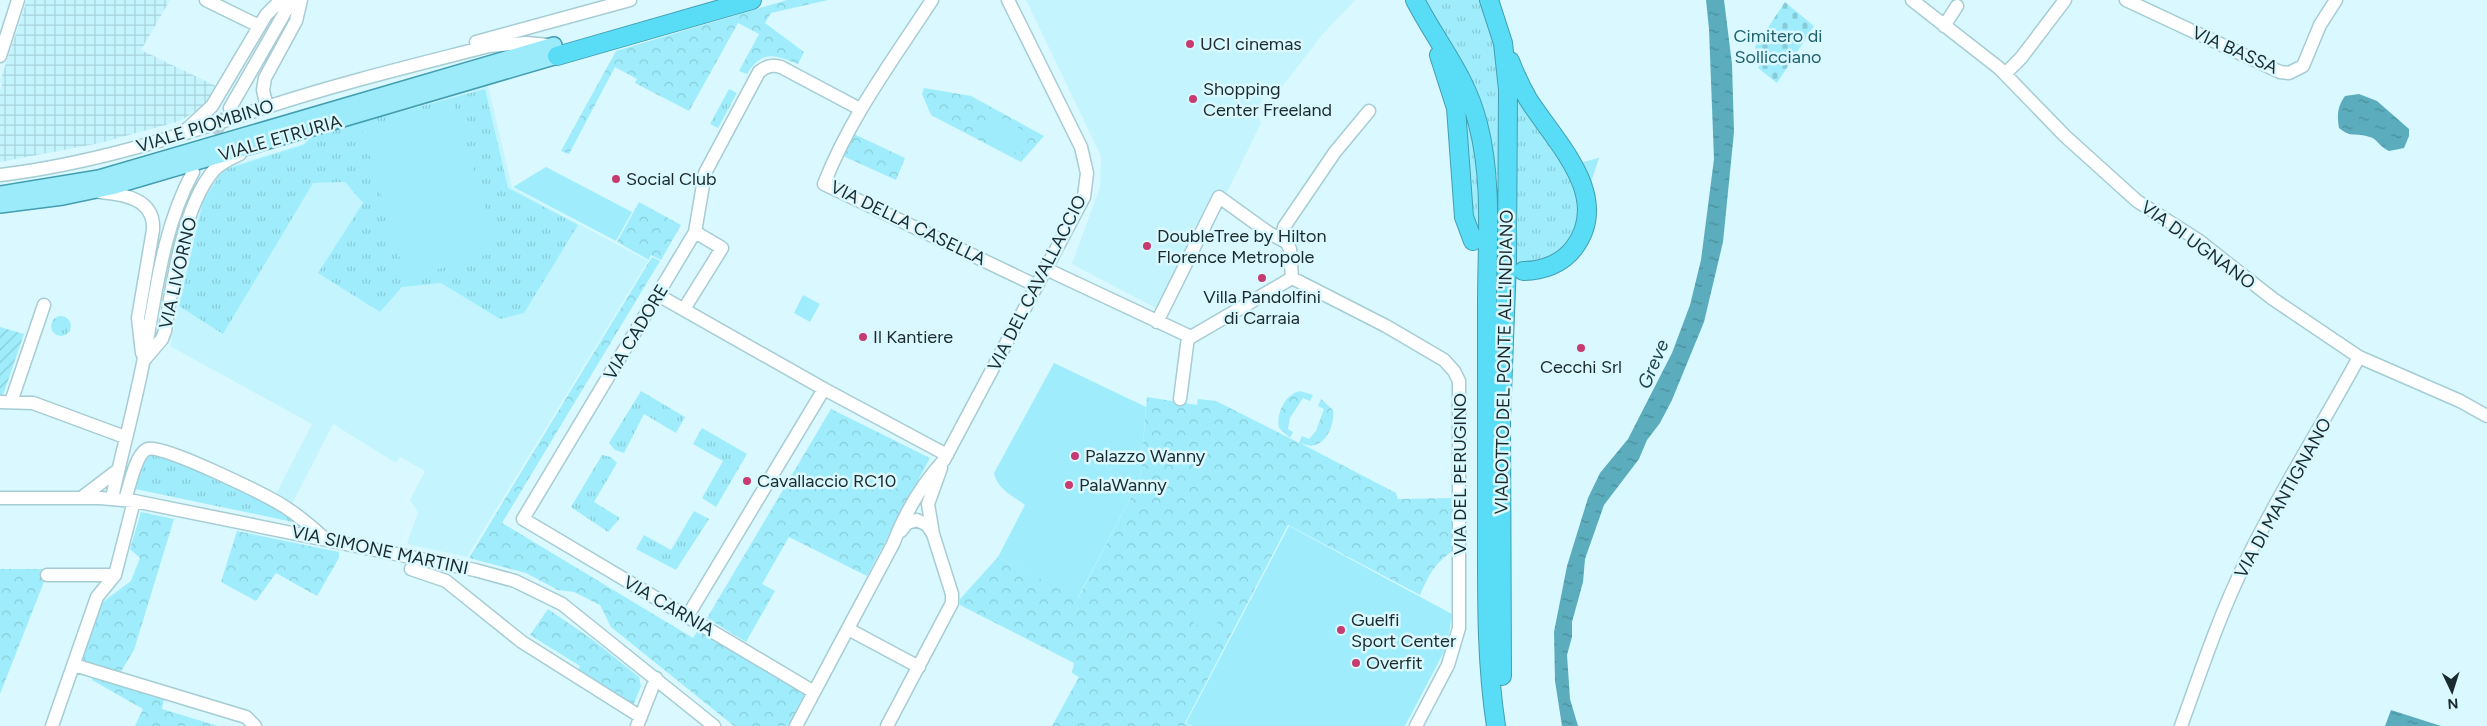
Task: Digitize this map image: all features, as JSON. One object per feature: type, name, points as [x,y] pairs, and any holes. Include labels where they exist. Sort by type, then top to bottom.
[{"type":"highway","points":[[555,51],[710,0]]},
{"type":"highway","points":[[555,51],[752,0]]},
{"type":"highway","name":"VIADOTTO DEL PONTE ALL'INDIANO","points":[[1490,0],[1503,43],[1508,90],[1507,262],[1500,419],[1500,592],[1503,701],[1508,726]]},
{"type":"highway","points":[[1419,1],[1452,91],[1457,121],[1464,217],[1472,241]]},
{"type":"highway","name":"VIADOTTO DEL PONTE ALL'INDIANO","points":[[1419,1],[1454,62],[1469,94],[1479,126],[1486,201],[1487,590],[1492,698],[1496,726]]},
{"type":"highway","points":[[1503,43],[1528,98],[1580,177],[1588,207],[1582,234],[1564,258],[1541,269],[1523,271]]},
{"type":"main road","name":"VIALE ETRURIA","points":[[0,206],[90,192],[282,137],[555,51]]},
{"type":"main road","name":"VIALE ETRURIA","points":[[0,194],[99,178],[555,51]]},
{"type":"street","points":[[0,56],[18,0]]},
{"type":"street","points":[[206,0],[259,26]]},
{"type":"street","points":[[181,135],[217,99],[266,15],[281,0]]},
{"type":"street","points":[[230,108],[292,0]]},
{"type":"street","points":[[267,107],[264,90],[265,78],[296,21],[301,0]]},
{"type":"street","name":"VIALE PIOMBINO","points":[[408,67],[492,36],[554,22],[630,0]]},
{"type":"street","name":"VIA DELLA CASELLA","points":[[932,0],[860,110],[835,155],[824,184],[1037,286]]},
{"type":"street","name":"VIA DEL CAVALLACCIO","points":[[796,726],[918,492],[946,457],[1084,197],[1087,180],[1086,164],[1071,125],[1008,0]]},
{"type":"street","name":"VIA DI UGNANO","points":[[1912,0],[2005,74],[2065,136],[2137,201],[2193,237],[2306,324],[2359,357],[2449,396],[2487,416]]},
{"type":"street","points":[[2005,74],[2021,58],[2064,0]]},
{"type":"street","name":"VIA BASSA","points":[[2126,0],[2280,72],[2289,73],[2303,66],[2320,25],[2336,0]]},
{"type":"street","points":[[1944,26],[1957,6]]},
{"type":"street","name":"VIALE PIOMBINO","points":[[0,175],[75,163],[181,135],[267,107],[408,67],[500,44],[526,43],[555,51]]},
{"type":"street","points":[[695,232],[706,173],[759,72],[764,68],[771,65],[781,66],[860,110]]},
{"type":"street","points":[[1046,269],[1188,337],[1197,336],[1292,278],[1290,249],[1284,236],[1284,227],[1335,152],[1369,111]]},
{"type":"street","name":"VIA LIVORNO","points":[[143,361],[162,339],[165,331],[182,241],[191,213],[210,176],[219,166],[233,157],[282,137]]},
{"type":"street","name":"VIA LIVORNO","points":[[112,498],[143,361],[170,225],[179,200],[193,172]]},
{"type":"street","name":"VIA LIVORNO","points":[[90,192],[133,198],[143,205],[153,221],[137,329],[143,361]]},
{"type":"street","points":[[1157,322],[1219,197],[1286,242]]},
{"type":"street","name":"VIA CADORE","points":[[523,519],[695,232],[722,248],[684,309]]},
{"type":"street","name":"VIA DEL PERUGINO","points":[[1292,278],[1386,326],[1444,360],[1454,371],[1459,381],[1459,628],[1448,665],[1416,726]]},
{"type":"street","points":[[658,295],[946,457],[928,504],[933,534],[952,600],[887,726]]},
{"type":"street","points":[[44,305],[5,402],[33,404],[125,436]]},
{"type":"street","points":[[1180,399],[1188,337]]},
{"type":"street","name":"VIA DI MANTIGNANO","points":[[2181,726],[2213,635],[2244,564],[2262,528],[2330,413],[2359,357]]},
{"type":"street","points":[[687,617],[824,389]]},
{"type":"street","points":[[52,726],[97,597],[115,575],[139,456],[145,450],[153,448],[193,461],[283,506],[302,519],[325,539]]},
{"type":"street","points":[[81,498],[118,470]]},
{"type":"street","name":"VIA SIMONE MARTINI","points":[[0,498],[112,498],[130,500],[475,570],[527,586],[562,604],[714,726]]},
{"type":"street","name":"VIA CARNIA","points":[[523,519],[814,692]]},
{"type":"street","points":[[892,544],[905,525],[912,521],[923,522],[933,534]]},
{"type":"street","points":[[411,569],[446,581],[522,642],[639,721],[656,678]]},
{"type":"street","points":[[47,575],[115,575]]},
{"type":"street","points":[[848,629],[918,667]]},
{"type":"street","points":[[74,665],[246,717],[255,726]]},
{"type":"shaded area","points":[[27,0],[170,0],[141,50],[218,87],[202,107],[180,121],[100,143],[0,162],[0,91],[2,85],[0,81]]},
{"type":"shaded area","name":"Shopping Center Freeland","points":[[1026,0],[1355,0],[1322,35],[1275,96],[1266,92],[1257,111],[1261,123],[1167,314],[1072,264],[1100,187],[1101,156]]},
{"type":"shaded area","points":[[488,85],[512,188],[648,261],[467,557],[407,544],[418,512],[410,500],[425,471],[400,457],[396,463],[333,424],[292,504],[276,494],[312,424],[170,346],[194,218],[207,191],[218,174],[225,168],[303,144],[312,135]]},
{"type":"green space","points":[[787,0],[828,0],[771,13],[765,23],[804,52],[798,64],[775,56],[769,56],[758,61],[747,74],[739,71],[759,34],[738,23],[689,111],[635,83],[637,79],[615,67],[569,154],[561,151],[616,51]]},
{"type":"green space","points":[[1425,0],[1481,0],[1497,47],[1503,172],[1491,178],[1444,42]]},
{"type":"green space","name":"Cimitero di Sollicciano","points":[[1785,2],[1814,26],[1777,83],[1758,68],[1760,65],[1755,47]]},
{"type":"green space","points":[[1512,80],[1578,191],[1580,215],[1573,238],[1556,256],[1529,265],[1515,263],[1518,226]]},
{"type":"green space","points":[[924,88],[971,96],[1044,136],[1021,162],[931,115],[922,94]]},
{"type":"green space","points":[[485,89],[508,188],[578,225],[524,313],[500,319],[441,283],[402,287],[380,312],[318,273],[363,203],[345,182],[313,183],[223,334],[179,306],[203,201],[223,170],[303,145],[314,135]]},
{"type":"green space","points":[[729,89],[737,93],[718,128],[710,124]]},
{"type":"green space","points":[[1459,91],[1474,139],[1481,240],[1471,222]]},
{"type":"green space","points":[[454,103],[498,251],[406,279],[362,130]]},
{"type":"green space","points":[[997,115],[1031,135],[1020,155],[985,135]]},
{"type":"green space","points":[[854,134],[905,158],[896,180],[843,156]]},
{"type":"green space","points":[[1599,158],[1590,185],[1574,160],[1583,162]]},
{"type":"green space","points":[[546,167],[632,212],[616,241],[513,187]]},
{"type":"green space","points":[[639,202],[681,225],[661,260],[651,255],[649,260],[617,242]]},
{"type":"green space","points":[[652,257],[660,261],[502,523],[693,638],[698,630],[805,694],[788,726],[734,726],[611,627],[600,605],[574,592],[558,590],[526,573],[469,558]]},
{"type":"green space","points":[[803,295],[820,304],[810,322],[794,313]]},
{"type":"green space","points":[[57,316],[65,316],[71,322],[71,330],[65,336],[57,336],[51,330],[51,322]]},
{"type":"green space","points":[[0,327],[24,334],[3,395],[0,395]]},
{"type":"green space","name":"PalaWanny","points":[[1054,363],[1146,407],[1140,480],[1077,599],[998,557],[1025,505],[1002,488],[994,473]]},
{"type":"green space","points":[[641,391],[685,417],[676,433],[644,414],[624,453],[615,450],[609,443]]},
{"type":"green space","points":[[1300,391],[1313,395],[1310,401],[1303,398],[1290,418],[1288,429],[1293,432],[1290,438],[1279,428],[1280,411],[1290,396]]},
{"type":"green space","points":[[1147,397],[1197,405],[1198,399],[1216,401],[1299,443],[1302,436],[1309,439],[1316,431],[1324,409],[1318,406],[1321,399],[1333,410],[1330,431],[1324,440],[1315,445],[1311,446],[1300,443],[1396,493],[1398,499],[1453,498],[1455,549],[1433,569],[1420,595],[1288,525],[1185,723],[1190,726],[1052,726],[1079,677],[1072,673],[1074,663],[960,605],[960,599],[998,557],[1078,598],[1140,480]]},
{"type":"green space","points":[[831,409],[930,458],[867,576],[789,537],[762,584],[775,591],[746,642],[707,618]]},
{"type":"green space","points":[[702,428],[747,454],[716,507],[702,498],[723,461],[693,444]]},
{"type":"green space","points":[[148,452],[193,464],[291,516],[298,523],[135,489],[144,456]]},
{"type":"green space","points":[[602,455],[611,457],[617,463],[594,502],[620,518],[608,532],[571,507]]},
{"type":"green space","points":[[694,511],[709,519],[676,570],[636,549],[644,535],[671,550]]},
{"type":"green space","points":[[141,512],[174,519],[134,650],[120,673],[82,660],[100,604],[131,581],[140,558],[130,549]]},
{"type":"green space","name":"Guelfi Sport Center","points":[[1289,526],[1452,614],[1447,646],[1405,726],[1192,726],[1186,723]]},
{"type":"green space","points":[[237,531],[339,552],[339,558],[317,596],[276,573],[256,601],[221,582]]},
{"type":"green space","points":[[0,569],[49,569],[0,694]]},
{"type":"green space","points":[[1203,604],[1222,614],[1212,633],[1193,623]]},
{"type":"green space","points":[[548,609],[593,640],[639,677],[641,686],[633,706],[578,670],[580,666],[530,635]]},
{"type":"green space","points":[[92,678],[164,699],[162,709],[218,726],[135,726],[143,709],[92,680]]},
{"type":"water","points":[[1706,0],[1724,0],[1732,64],[1734,132],[1723,242],[1704,322],[1672,400],[1660,423],[1647,440],[1639,459],[1604,505],[1585,559],[1583,582],[1572,622],[1572,637],[1567,655],[1570,699],[1578,726],[1562,726],[1555,681],[1554,632],[1567,566],[1588,498],[1600,473],[1628,439],[1672,353],[1690,305],[1701,260],[1714,159],[1709,29]]},
{"type":"water","points":[[2359,94],[2377,101],[2409,129],[2409,136],[2404,148],[2389,151],[2372,138],[2347,133],[2339,128],[2338,112],[2342,100],[2345,96]]},
{"type":"water","points":[[2391,710],[2441,726],[2385,726]]},
{"type":"tunnel","points":[[206,150],[226,115]]},
{"type":"place","name":"UCI cinemas","points":[[1190,44]]},
{"type":"place","name":"Shopping Center Freeland","points":[[1193,99]]},
{"type":"place","name":"Social Club","points":[[616,179]]},
{"type":"place","name":"DoubleTree by Hilton Florence Metropole","points":[[1147,246]]},
{"type":"place","name":"Villa Pandolfini di Carraia","points":[[1262,278]]},
{"type":"place","name":"Il Kantiere","points":[[863,337]]},
{"type":"place","name":"Cecchi Srl","points":[[1581,348]]},
{"type":"place","name":"Palazzo Wanny","points":[[1075,456]]},
{"type":"place","name":"Cavallaccio RC10","points":[[747,481]]},
{"type":"place","name":"PalaWanny","points":[[1069,485]]},
{"type":"place","name":"Guelfi Sport Center","points":[[1341,630]]},
{"type":"place","name":"Overfit","points":[[1356,663]]},
{"type":"water label","name":"Greve","points":[[1653,364]]}]
